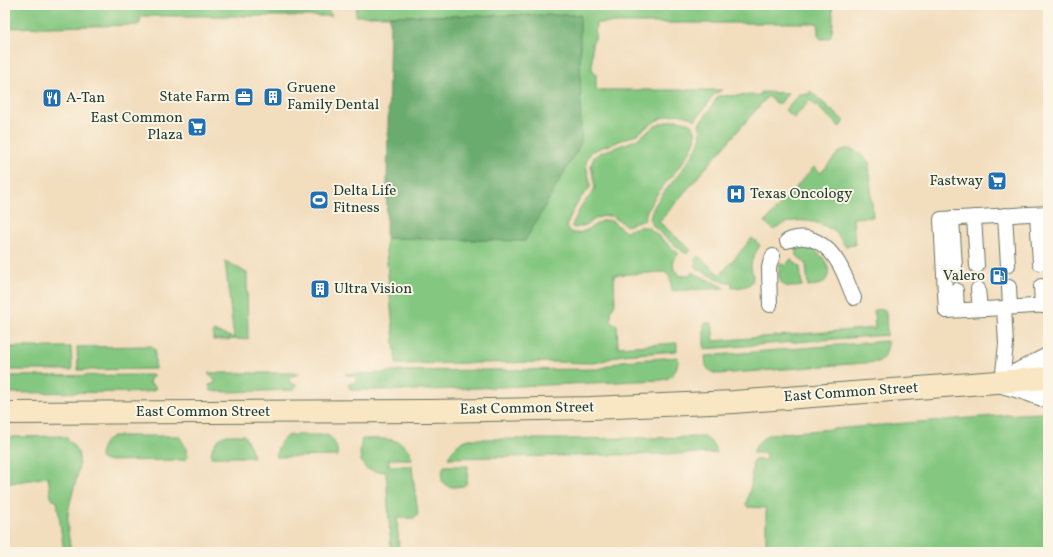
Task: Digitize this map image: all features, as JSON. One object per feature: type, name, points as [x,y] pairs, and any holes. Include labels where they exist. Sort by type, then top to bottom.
[{"type":"main road","name":"East Common Street","points":[[5,413],[430,411],[591,408],[710,403],[1048,378]]},
{"type":"street","points":[[1002,382],[1048,359]]},
{"type":"street","points":[[1002,382],[1048,397]]},
{"type":"lane","points":[[1040,263],[1043,213],[941,219],[946,310],[1045,306],[1041,286]]},
{"type":"lane","points":[[1005,215],[1008,265]]},
{"type":"lane","points":[[974,217],[977,266]]},
{"type":"lane","points":[[952,218],[955,267]]},
{"type":"lane","points":[[787,241],[793,238],[811,238],[824,246],[832,253],[839,264],[854,298]]},
{"type":"lane","points":[[770,305],[769,268],[773,256]]},
{"type":"lane","points":[[1002,382],[1009,287]]},
{"type":"lane","points":[[978,289],[980,309]]},
{"type":"lane","points":[[956,290],[957,310]]},
{"type":"green space","points":[[5,5],[324,5],[332,16],[141,16],[140,23],[138,25],[5,28]]},
{"type":"green space","points":[[359,5],[832,5],[833,21],[830,37],[827,39],[821,39],[818,36],[818,23],[596,23],[595,39],[592,43],[592,70],[596,74],[596,90],[722,90],[714,94],[695,120],[687,116],[675,114],[666,116],[635,135],[592,152],[587,158],[586,163],[590,187],[576,205],[567,227],[571,232],[580,233],[602,221],[609,220],[625,231],[640,227],[649,228],[679,254],[673,260],[674,270],[681,276],[690,275],[692,272],[725,288],[671,291],[670,278],[664,272],[614,275],[615,304],[611,310],[611,321],[617,325],[618,347],[677,343],[677,351],[622,355],[592,363],[396,364],[386,238],[525,241],[580,15],[356,16],[356,9]]},
{"type":"green space","points":[[580,15],[581,143],[525,241],[386,238],[390,16]]},
{"type":"green space","points":[[810,91],[844,121],[840,127],[810,100],[794,118],[785,110],[799,94],[810,94]]},
{"type":"green space","points":[[761,92],[788,93],[779,105],[768,96],[659,222],[691,250],[688,253],[685,253],[661,234],[653,225],[651,222],[651,213],[666,189],[688,162],[696,149],[701,136],[699,124],[718,96],[760,95]]},
{"type":"green space","points":[[673,120],[684,121],[690,124],[695,130],[693,146],[681,165],[663,186],[652,202],[644,221],[638,221],[627,226],[612,216],[604,216],[597,218],[586,225],[575,228],[572,227],[583,203],[592,194],[595,187],[591,165],[594,157],[600,153],[636,140],[655,126]]},
{"type":"green space","points":[[845,149],[855,151],[869,162],[873,217],[853,218],[855,245],[845,246],[838,235],[831,228],[830,229],[814,222],[791,221],[774,230],[765,222],[814,167],[821,173],[838,153]]},
{"type":"green space","points":[[752,238],[760,245],[752,260],[751,266],[753,275],[749,285],[732,288],[732,282],[724,282],[696,268],[695,259],[698,256],[720,275]]},
{"type":"green space","points":[[795,247],[806,248],[818,253],[821,256],[827,264],[828,269],[827,278],[823,283],[808,286],[806,264],[795,254],[798,251]]},
{"type":"green space","points":[[791,259],[800,267],[802,286],[786,286],[779,277],[780,263],[785,266]]},
{"type":"green space","points":[[225,261],[247,273],[248,339],[213,340],[213,331],[234,338]]},
{"type":"green space","points":[[883,309],[886,312],[887,335],[704,349],[705,323],[712,323],[714,341],[875,328],[874,310]]},
{"type":"green space","points":[[887,341],[886,353],[878,362],[719,374],[709,370],[706,366],[705,360],[705,356]]},
{"type":"green space","points":[[151,346],[155,349],[155,369],[78,370],[77,347]]},
{"type":"green space","points":[[5,347],[71,347],[72,370],[5,370]]},
{"type":"green space","points":[[678,357],[676,369],[672,375],[662,380],[430,390],[351,390],[348,384],[356,382],[356,377],[345,374],[383,373],[396,371],[597,369],[622,361]]},
{"type":"green space","points":[[209,373],[300,373],[289,378],[290,383],[297,385],[294,390],[228,392],[211,391],[209,385],[215,383],[215,379],[209,375]]},
{"type":"green space","points":[[155,375],[150,379],[149,383],[156,387],[154,390],[146,392],[5,393],[5,376]]},
{"type":"green space","points":[[1042,413],[1048,414],[1048,552],[766,552],[766,508],[748,507],[746,504],[751,485],[753,460],[766,460],[766,453],[753,453],[764,437],[770,434]]},
{"type":"green space","points":[[244,435],[251,448],[253,457],[211,457],[215,443],[223,436]]},
{"type":"green space","points":[[291,435],[329,436],[332,438],[338,456],[276,457],[277,450],[282,440]]},
{"type":"green space","points":[[61,436],[71,442],[78,453],[79,459],[79,467],[68,515],[71,552],[64,552],[57,501],[53,500],[51,497],[48,477],[5,484],[5,439],[13,437]]},
{"type":"green space","points":[[113,436],[179,436],[187,449],[188,457],[185,460],[105,461],[100,458],[101,451],[107,440]]},
{"type":"green space","points":[[705,437],[713,444],[717,453],[448,458],[456,446],[469,439]]},
{"type":"green space","points":[[362,439],[385,439],[399,442],[409,451],[412,459],[389,459],[389,466],[412,466],[418,513],[414,518],[397,518],[399,552],[391,552],[386,472],[372,471],[363,465],[360,457]]},
{"type":"green space","points":[[444,466],[468,466],[467,483],[465,485],[455,487],[450,487],[444,484],[442,481],[442,474]]},
{"type":"place","name":"State Farm","points":[[244,97]]},
{"type":"place","name":"Gruene Family Dental","points":[[273,97]]},
{"type":"place","name":"A-Tan","points":[[52,98]]},
{"type":"place","name":"East Common Plaza","points":[[197,127]]},
{"type":"place","name":"Fastway","points":[[997,181]]},
{"type":"place","name":"Texas Oncology","points":[[736,194]]},
{"type":"place","name":"Delta Life Fitness","points":[[319,200]]},
{"type":"place","name":"Valero","points":[[999,276]]},
{"type":"place","name":"Ultra Vision","points":[[320,289]]}]
